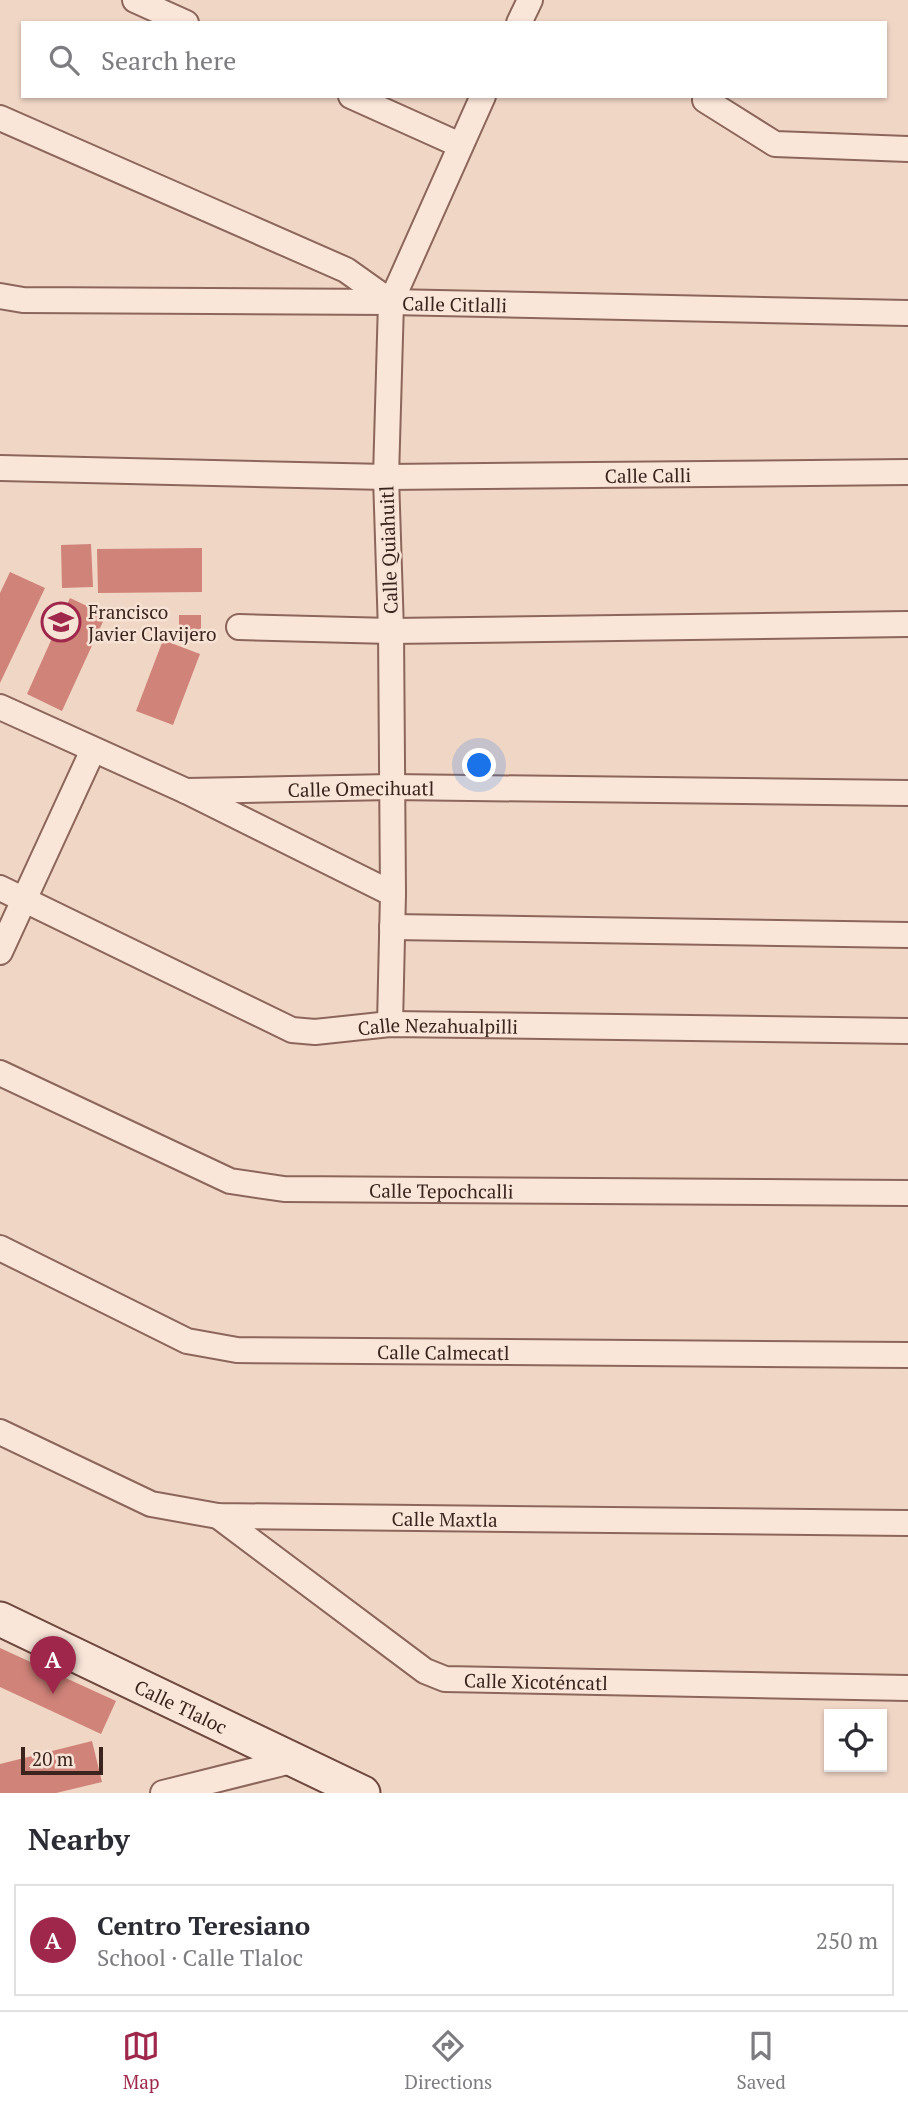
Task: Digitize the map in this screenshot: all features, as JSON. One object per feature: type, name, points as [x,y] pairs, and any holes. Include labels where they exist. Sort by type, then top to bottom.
[{"type":"street","points":[[135,0],[182,21]]},
{"type":"street","points":[[520,21],[530,0]]},
{"type":"street","points":[[355,98],[460,145]]},
{"type":"street","name":"Calle Quiahuitl","points":[[390,1024],[393,894],[391,631],[386,477],[391,302],[482,98]]},
{"type":"street","points":[[705,100],[775,144],[908,149]]},
{"type":"street","points":[[0,118],[346,270],[391,302]]},
{"type":"street","name":"Calle Citlalli","points":[[0,296],[23,300],[391,302],[908,313]]},
{"type":"street","name":"Calle Calli","points":[[0,468],[386,477],[908,472]]},
{"type":"street","points":[[239,627],[391,631],[908,624]]},
{"type":"street","name":"Calle Omecihuatl","points":[[0,707],[186,791],[391,787],[908,793]]},
{"type":"street","points":[[0,952],[93,750]]},
{"type":"street","points":[[186,791],[393,894]]},
{"type":"street","name":"Calle Nezahualpilli","points":[[0,888],[292,1030],[315,1032],[390,1024],[908,1031]]},
{"type":"street","points":[[392,927],[908,935]]},
{"type":"street","name":"Calle Tepochcalli","points":[[0,1073],[230,1181],[284,1189],[908,1193]]},
{"type":"street","name":"Calle Calmecatl","points":[[0,1248],[187,1341],[237,1350],[908,1355]]},
{"type":"street","name":"Calle Maxtla","points":[[0,1432],[151,1504],[218,1516],[908,1523]]},
{"type":"street","name":"Calle Xicoténcatl","points":[[218,1516],[425,1671],[445,1679],[908,1688]]},
{"type":"street","name":"Calle Tlaloc","points":[[0,1619],[358,1792]]},
{"type":"street","points":[[163,1793],[295,1760]]},
{"type":"building","points":[[91,544],[93,587],[62,588],[61,545]]},
{"type":"building","points":[[202,548],[202,592],[98,593],[97,549]]},
{"type":"building","points":[[10,572],[45,588],[0,683],[0,593]]},
{"type":"building","points":[[70,598],[106,615],[62,711],[27,694]]},
{"type":"building","points":[[179,615],[201,615],[201,639],[179,639]]},
{"type":"building","points":[[163,640],[200,654],[173,725],[136,711]]},
{"type":"building","points":[[0,1648],[116,1701],[101,1734],[0,1687]]},
{"type":"building","points":[[92,1741],[102,1782],[56,1793],[0,1793],[0,1764]]},
{"type":"place","name":"Francisco Javier Clavijero","points":[[61,622]]},
{"type":"place","name":"Centro Teresiano","points":[[53,1694]]}]
